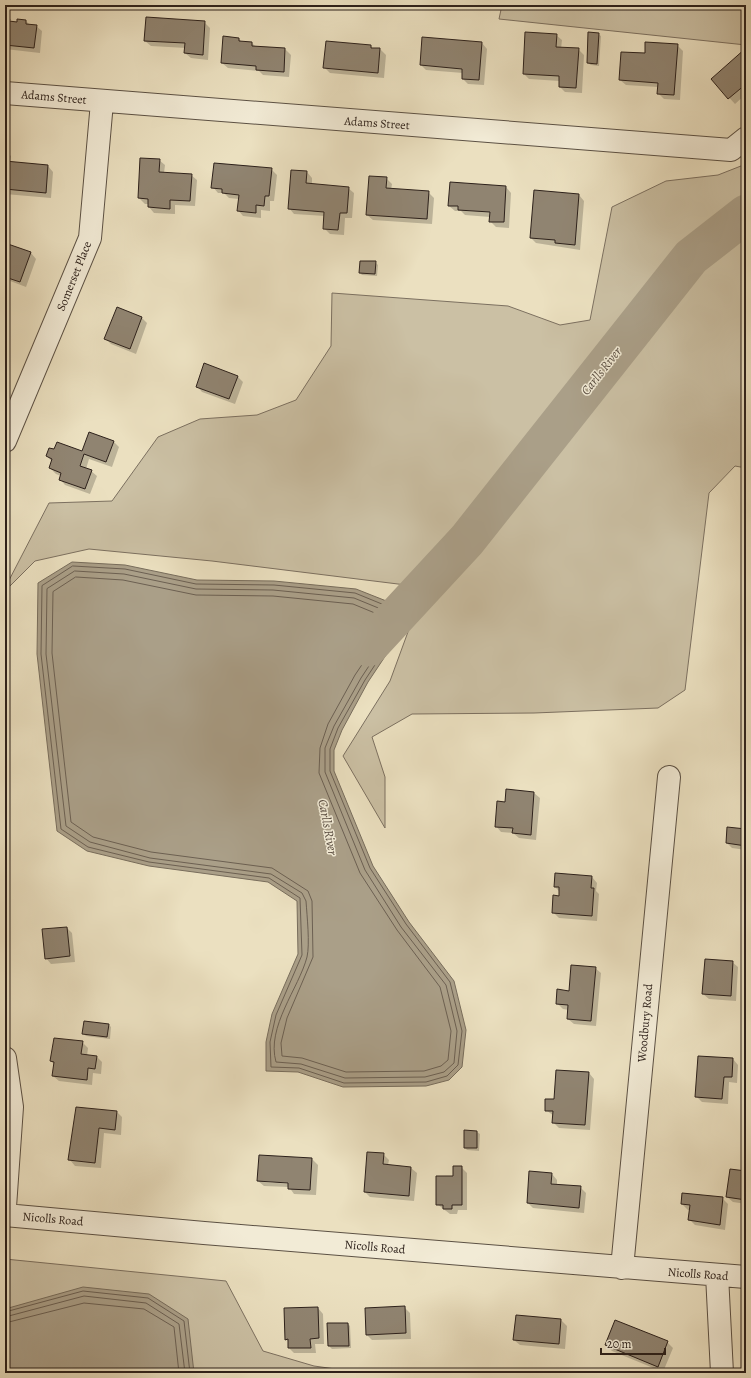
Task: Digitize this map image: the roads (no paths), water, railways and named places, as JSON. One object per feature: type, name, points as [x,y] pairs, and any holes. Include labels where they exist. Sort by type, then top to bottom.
[{"type":"street","name":"Adams Street","points":[[5,93],[102,102],[731,150],[746,138]]},
{"type":"street","name":"Somerset Place","points":[[5,441],[90,238],[102,102]]},
{"type":"street","name":"Woodbury Road","points":[[622,1268],[669,777]]},
{"type":"street","points":[[5,1058],[12,1107],[5,1207]]},
{"type":"street","name":"Nicolls Road","points":[[5,1215],[746,1278]]},
{"type":"street","points":[[717,1275],[722,1373]]},
{"type":"water","points":[[72,562],[125,565],[197,580],[274,581],[356,589],[404,608],[400,634],[368,682],[342,730],[334,750],[334,771],[373,866],[409,922],[454,981],[466,1030],[462,1067],[449,1080],[426,1086],[343,1087],[298,1072],[266,1071],[266,1042],[272,1014],[298,954],[297,901],[268,882],[149,866],[87,851],[57,831],[37,654],[38,583]]},
{"type":"water","points":[[83,1287],[149,1294],[188,1319],[194,1373],[5,1373],[5,1309]]},
{"type":"waterway","name":"Carlls River","points":[[368,647],[467,540],[691,257],[746,214]]}]
